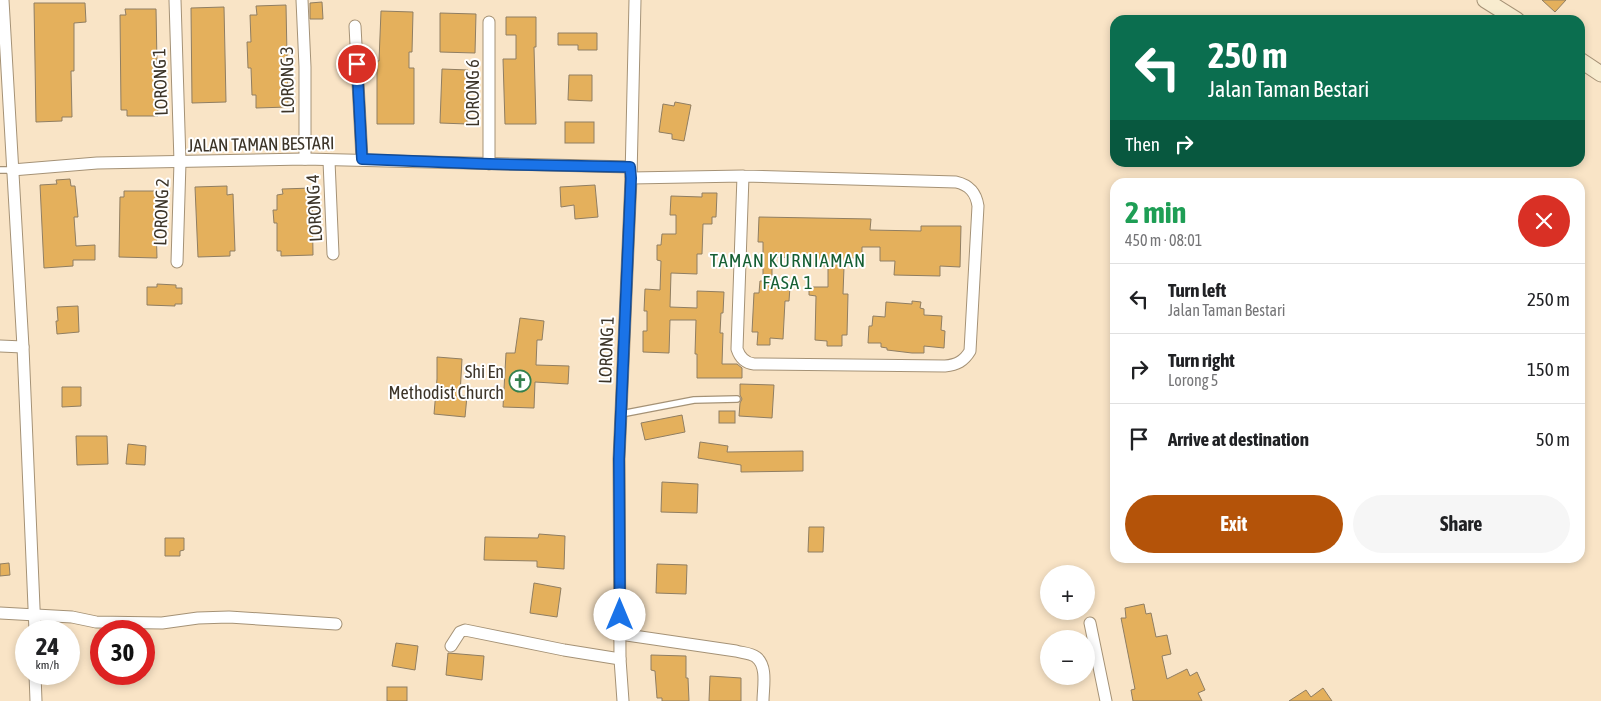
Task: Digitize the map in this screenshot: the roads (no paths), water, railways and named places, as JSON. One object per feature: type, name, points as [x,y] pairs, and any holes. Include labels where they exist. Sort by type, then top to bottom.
[{"type":"street","points":[[3,0],[4,77],[23,347],[35,620]]},
{"type":"street","name":"LORONG 1","points":[[175,0],[180,162]]},
{"type":"street","name":"LORONG 3","points":[[302,0],[305,66],[305,159]]},
{"type":"street","name":"LORONG 1","points":[[623,701],[620,659],[619,459],[635,0]]},
{"type":"street","points":[[1485,0],[1509,15]]},
{"type":"street","name":"LORONG 6","points":[[489,22],[489,164]]},
{"type":"street","points":[[355,26],[362,159]]},
{"type":"street","points":[[1585,63],[1601,74]]},
{"type":"street","name":"JALAN TAMAN BESTARI","points":[[12,170],[97,163],[305,159],[329,161],[362,159],[630,172],[956,182],[969,187],[977,199],[978,206],[970,351],[966,357],[960,362],[945,366],[754,364],[744,361],[738,354],[737,349],[742,176]]},
{"type":"street","name":"LORONG 4","points":[[329,161],[333,254]]},
{"type":"street","name":"LORONG 2","points":[[177,262],[180,162]]},
{"type":"street","points":[[0,346],[23,347]]},
{"type":"street","points":[[0,613],[72,617],[96,622],[162,623],[198,618],[229,617],[336,624]]},
{"type":"street","points":[[1090,623],[1106,701]]},
{"type":"street","points":[[452,646],[460,632],[465,630],[620,659]]},
{"type":"street","points":[[620,634],[752,655],[757,658],[764,674],[763,701]]},
{"type":"street","points":[[36,685],[36,701]]},
{"type":"lane","points":[[0,170],[12,170]]},
{"type":"lane","points":[[621,414],[694,400],[737,399]]},
{"type":"place","name":"Shi En Methodist Church","points":[[520,381]]},
{"type":"district","name":"TAMAN KURNIAMAN FASA 1","points":[[788,271]]}]
